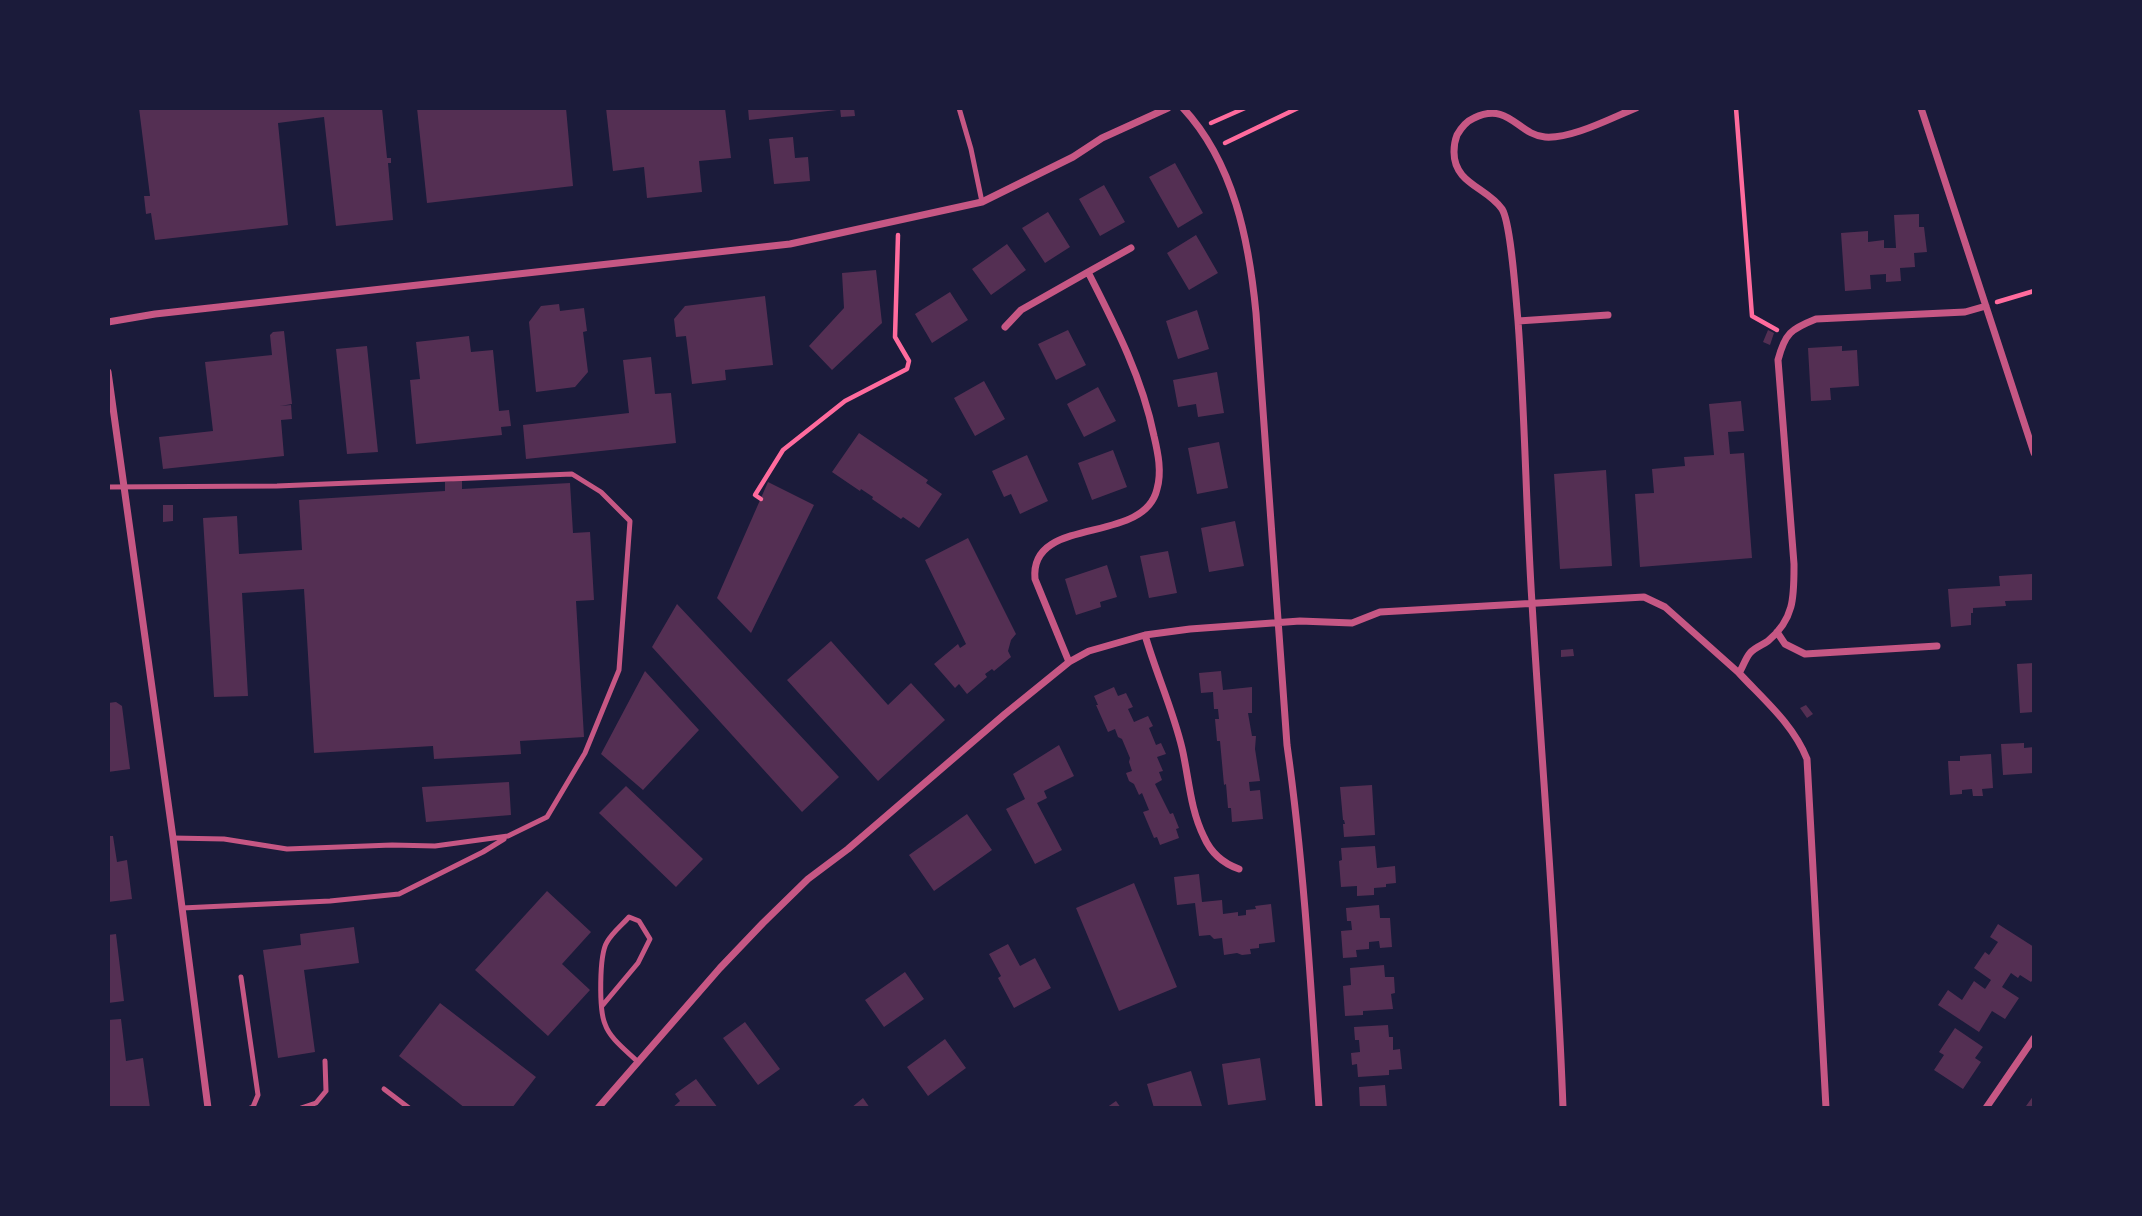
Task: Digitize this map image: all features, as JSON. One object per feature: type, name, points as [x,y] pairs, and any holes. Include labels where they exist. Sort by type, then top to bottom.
[{"type":"street","points":[[108,322],[155,314],[790,244],[982,202],[1073,157],[1102,138],[1168,108]]},
{"type":"street","points":[[1182,108],[1199,128],[1224,173],[1242,225],[1251,267],[1287,745],[1303,888],[1319,1108]]},
{"type":"street","points":[[1563,1108],[1532,603],[1518,321],[1505,213],[1490,195],[1466,181],[1454,162],[1454,148],[1457,134],[1468,121],[1481,115],[1492,113],[1505,116],[1532,133],[1544,137],[1573,133],[1636,108]]},
{"type":"street","points":[[1921,108],[2034,453]]},
{"type":"street","points":[[1005,327],[1021,310],[1131,248]]},
{"type":"street","points":[[1069,662],[1035,579],[1037,559],[1044,549],[1056,541],[1121,523],[1138,514],[1150,504],[1157,491],[1159,471],[1151,420],[1139,380],[1087,272]]},
{"type":"street","points":[[1739,673],[1750,653],[1777,632],[1789,615],[1794,597],[1794,564],[1778,360],[1783,341],[1795,327],[1816,319],[1965,312],[1986,306]]},
{"type":"street","points":[[1518,321],[1608,315]]},
{"type":"street","points":[[108,372],[208,1108]]},
{"type":"street","points":[[598,1108],[720,968],[808,879],[848,849],[1069,662],[1089,651],[1145,635],[1190,629],[1278,623],[1352,623],[1380,612],[1644,597],[1665,607],[1739,673],[1791,728],[1807,759],[1826,1108]]},
{"type":"street","points":[[1777,632],[1786,644],[1805,654],[1937,646]]},
{"type":"street","points":[[1145,635],[1181,747],[1189,794],[1203,837],[1215,855],[1226,864],[1239,869]]},
{"type":"street","points":[[1986,1108],[2034,1038]]},
{"type":"lane","points":[[959,108],[982,202]]},
{"type":"lane","points":[[108,487],[276,486],[572,474],[601,492],[631,521],[618,670],[585,753],[547,817],[399,894],[330,901],[182,908]]},
{"type":"lane","points":[[173,838],[225,839],[287,849],[435,846],[508,836]]},
{"type":"lane","points":[[602,1006],[638,963],[650,939],[639,921],[629,917],[606,943],[602,968],[602,1006],[605,1025],[617,1042],[638,1062]]},
{"type":"lane","points":[[241,977],[258,1095],[254,1107]]},
{"type":"lane","points":[[301,1108],[316,1103],[326,1091],[325,1061]]},
{"type":"lane","points":[[384,1088],[409,1108]]},
{"type":"path","points":[[1199,128],[1245,108]]},
{"type":"path","points":[[1212,149],[1298,108]]},
{"type":"path","points":[[1736,108],[1752,316],[1788,335]]},
{"type":"path","points":[[761,499],[755,495],[783,450],[845,401],[907,369],[909,360],[895,337],[898,220]]},
{"type":"path","points":[[1986,306],[2034,291]]},
{"type":"building","points":[[139,108],[382,108],[387,158],[391,158],[391,163],[388,163],[393,220],[336,226],[324,117],[278,123],[288,225],[155,240],[151,213],[146,214],[144,196],[150,196]]},
{"type":"building","points":[[417,108],[566,108],[573,186],[427,203]]},
{"type":"building","points":[[606,108],[725,108],[731,158],[699,161],[702,192],[647,198],[644,167],[613,171]]},
{"type":"building","points":[[748,108],[837,108],[837,110],[749,120]]},
{"type":"building","points":[[840,108],[854,108],[855,116],[841,117]]},
{"type":"building","points":[[793,137],[795,158],[808,157],[810,181],[774,184],[769,139]]},
{"type":"building","points":[[1175,163],[1203,213],[1178,228],[1149,177]]},
{"type":"building","points":[[1104,185],[1125,222],[1100,236],[1079,199]]},
{"type":"building","points":[[1048,212],[1070,247],[1045,263],[1022,228]]},
{"type":"building","points":[[1919,214],[1919,227],[1924,227],[1927,252],[1914,253],[1915,267],[1900,268],[1901,281],[1886,282],[1886,274],[1870,275],[1871,289],[1845,291],[1841,233],[1868,231],[1868,242],[1884,240],[1884,248],[1896,248],[1894,215]]},
{"type":"building","points":[[1196,235],[1218,273],[1189,290],[1167,253]]},
{"type":"building","points":[[1007,244],[1026,270],[991,295],[972,269]]},
{"type":"building","points":[[876,270],[882,323],[832,370],[809,346],[844,308],[842,273]]},
{"type":"building","points":[[950,292],[968,320],[932,343],[915,314]]},
{"type":"building","points":[[765,296],[773,365],[725,370],[726,380],[692,384],[686,336],[676,337],[674,319],[685,306]]},
{"type":"building","points":[[559,304],[560,311],[584,308],[587,331],[583,332],[588,372],[575,387],[536,392],[529,322],[541,306]]},
{"type":"building","points":[[1197,310],[1209,349],[1178,359],[1166,321]]},
{"type":"building","points":[[1068,330],[1086,365],[1056,380],[1038,344]]},
{"type":"building","points":[[1768,330],[1774,333],[1770,345],[1763,342]]},
{"type":"building","points":[[284,331],[292,404],[280,406],[291,405],[292,419],[281,420],[284,456],[163,469],[159,437],[213,431],[205,362],[272,355],[270,335]]},
{"type":"building","points":[[469,336],[471,352],[493,350],[499,411],[509,410],[511,426],[501,427],[502,435],[416,444],[410,380],[420,379],[416,342]]},
{"type":"building","points":[[367,346],[378,452],[347,454],[336,349]]},
{"type":"building","points":[[1842,346],[1842,351],[1857,350],[1859,386],[1830,388],[1831,400],[1811,401],[1808,348]]},
{"type":"building","points":[[651,357],[655,394],[671,393],[676,443],[526,459],[523,425],[629,413],[623,360]]},
{"type":"building","points":[[1217,372],[1224,413],[1198,417],[1196,404],[1178,407],[1173,380]]},
{"type":"building","points":[[984,381],[1005,419],[975,436],[954,398]]},
{"type":"building","points":[[1098,387],[1116,421],[1084,437],[1067,404]]},
{"type":"building","points":[[1741,401],[1744,431],[1728,432],[1730,454],[1744,453],[1752,558],[1640,567],[1635,494],[1654,493],[1652,469],[1685,466],[1684,457],[1714,455],[1709,404]]},
{"type":"building","points":[[859,433],[928,480],[926,483],[942,494],[919,528],[903,517],[901,519],[872,499],[873,497],[832,472]]},
{"type":"building","points":[[1219,442],[1228,488],[1197,494],[1188,448]]},
{"type":"building","points":[[1113,450],[1127,487],[1092,500],[1078,463]]},
{"type":"building","points":[[1027,455],[1048,501],[1020,514],[1011,494],[1004,497],[992,471]]},
{"type":"building","points":[[1606,470],[1612,566],[1560,569],[1554,474]]},
{"type":"building","points":[[462,480],[462,489],[570,483],[573,533],[590,532],[594,600],[576,601],[584,737],[520,741],[521,754],[434,759],[433,746],[314,753],[304,589],[242,593],[248,696],[214,697],[203,518],[237,516],[239,554],[302,550],[299,500],[445,491],[445,482]]},
{"type":"building","points":[[768,482],[814,505],[751,633],[717,598]]},
{"type":"building","points":[[163,505],[173,505],[173,521],[163,522]]},
{"type":"building","points":[[1235,521],[1244,566],[1209,572],[1201,528]]},
{"type":"building","points":[[968,538],[1016,634],[1008,651],[1011,657],[994,671],[992,669],[985,674],[987,677],[967,694],[959,684],[955,688],[934,664],[958,644],[960,648],[966,644],[925,560]]},
{"type":"building","points":[[1168,551],[1177,593],[1149,598],[1140,556]]},
{"type":"building","points":[[1107,565],[1117,597],[1100,602],[1101,607],[1076,615],[1065,579]]},
{"type":"building","points":[[2032,574],[2034,600],[2005,601],[2006,606],[1973,608],[1971,625],[1951,627],[1948,589],[2000,586],[1999,576]]},
{"type":"building","points":[[677,604],[839,777],[802,812],[652,647]]},
{"type":"building","points":[[831,641],[888,705],[911,683],[945,720],[878,781],[787,680]]},
{"type":"building","points":[[1573,649],[1574,656],[1561,657],[1561,650]]},
{"type":"building","points":[[2034,663],[2034,712],[2020,713],[2017,664]]},
{"type":"building","points":[[645,671],[699,730],[643,790],[601,754]]},
{"type":"building","points":[[1221,671],[1223,690],[1252,687],[1252,713],[1248,713],[1252,736],[1256,736],[1255,749],[1260,781],[1249,782],[1250,791],[1260,790],[1263,819],[1232,822],[1231,808],[1228,808],[1220,741],[1217,741],[1215,719],[1219,719],[1218,709],[1214,709],[1213,692],[1201,693],[1199,673]]},
{"type":"building","points":[[1114,687],[1118,696],[1126,693],[1133,707],[1128,709],[1134,722],[1148,716],[1153,726],[1149,728],[1156,745],[1161,743],[1166,754],[1157,757],[1163,771],[1159,772],[1162,780],[1155,784],[1170,814],[1173,813],[1179,828],[1176,829],[1179,838],[1160,845],[1157,837],[1154,838],[1143,812],[1149,810],[1142,793],[1139,795],[1126,773],[1132,771],[1122,739],[1118,737],[1115,729],[1108,732],[1096,705],[1094,696]]},
{"type":"building","points":[[116,702],[122,706],[130,769],[108,772],[108,703]]},
{"type":"building","points":[[1806,705],[1813,714],[1807,718],[1800,708]]},
{"type":"building","points":[[2024,743],[2024,748],[2034,747],[2034,773],[2003,775],[2001,744]]},
{"type":"building","points":[[1059,745],[1074,776],[1044,791],[1047,798],[1037,803],[1062,850],[1035,864],[1006,809],[1025,799],[1013,774]]},
{"type":"building","points":[[1991,754],[1993,788],[1982,789],[1983,796],[1973,796],[1972,789],[1962,790],[1962,794],[1950,795],[1948,761],[1960,761],[1960,756]]},
{"type":"building","points":[[509,782],[511,815],[426,822],[422,787]]},
{"type":"building","points":[[1372,785],[1375,835],[1344,837],[1340,787]]},
{"type":"building","points":[[626,786],[703,859],[676,887],[599,813]]},
{"type":"building","points":[[967,814],[992,850],[934,891],[909,855]]},
{"type":"building","points":[[108,836],[113,836],[117,862],[127,860],[132,899],[108,902]]},
{"type":"building","points":[[1375,846],[1377,868],[1395,866],[1396,883],[1374,888],[1374,895],[1357,896],[1357,886],[1341,887],[1341,848]]},
{"type":"building","points":[[1199,874],[1202,902],[1222,900],[1223,914],[1238,912],[1238,916],[1246,915],[1246,910],[1256,909],[1255,906],[1271,904],[1275,942],[1259,944],[1259,948],[1250,949],[1251,954],[1224,955],[1222,938],[1199,936],[1195,903],[1177,905],[1174,877]]},
{"type":"building","points":[[1134,883],[1177,987],[1119,1011],[1076,908]]},
{"type":"building","points":[[547,891],[591,932],[562,964],[590,990],[548,1036],[475,970]]},
{"type":"building","points":[[1379,905],[1380,918],[1390,918],[1392,947],[1380,948],[1379,941],[1369,942],[1369,949],[1356,950],[1357,957],[1343,958],[1341,931],[1352,930],[1351,921],[1347,921],[1346,908]]},
{"type":"building","points":[[1998,924],[2034,947],[2034,978],[2031,982],[2011,973],[2002,987],[2019,998],[2005,1019],[1992,1011],[1979,1032],[1938,1005],[1948,990],[1962,1000],[1974,981],[1985,989],[1991,980],[1974,968],[1985,952],[1989,955],[1998,942],[1990,937]]},
{"type":"building","points":[[354,927],[359,963],[304,970],[315,1052],[278,1058],[263,950],[301,945],[300,934]]},
{"type":"building","points":[[116,934],[124,1001],[108,1003],[108,935]]},
{"type":"building","points":[[1008,944],[1020,966],[1035,958],[1051,988],[1014,1008],[989,954]]},
{"type":"building","points":[[1384,965],[1385,977],[1394,977],[1395,993],[1391,994],[1393,1009],[1363,1011],[1363,1015],[1345,1016],[1343,986],[1351,985],[1350,968]]},
{"type":"building","points":[[905,972],[924,999],[884,1027],[865,1000]]},
{"type":"building","points":[[440,1003],[536,1077],[512,1108],[465,1108],[399,1056]]},
{"type":"building","points":[[121,1019],[126,1061],[143,1058],[150,1108],[108,1108],[108,1020]]},
{"type":"building","points":[[745,1022],[780,1069],[758,1085],[723,1038]]},
{"type":"building","points":[[1388,1025],[1389,1037],[1393,1037],[1393,1050],[1400,1049],[1402,1069],[1389,1070],[1389,1075],[1358,1077],[1357,1064],[1352,1065],[1351,1053],[1360,1052],[1354,1027]]},
{"type":"building","points":[[1955,1028],[1983,1047],[1975,1058],[1981,1062],[1963,1089],[1934,1070],[1944,1055],[1939,1052]]},
{"type":"building","points":[[945,1039],[966,1068],[928,1096],[907,1067]]},
{"type":"building","points":[[1260,1058],[1266,1100],[1228,1105],[1222,1064]]},
{"type":"building","points":[[1191,1071],[1202,1106],[1154,1108],[1147,1084]]},
{"type":"building","points":[[696,1079],[718,1108],[672,1108],[680,1101],[675,1094]]},
{"type":"building","points":[[1385,1085],[1387,1108],[1360,1108],[1359,1087]]},
{"type":"building","points":[[2034,1095],[2034,1108],[2029,1108],[2026,1106]]},
{"type":"building","points":[[863,1098],[870,1108],[851,1108]]},
{"type":"building","points":[[1116,1101],[1121,1108],[1106,1108]]}]
